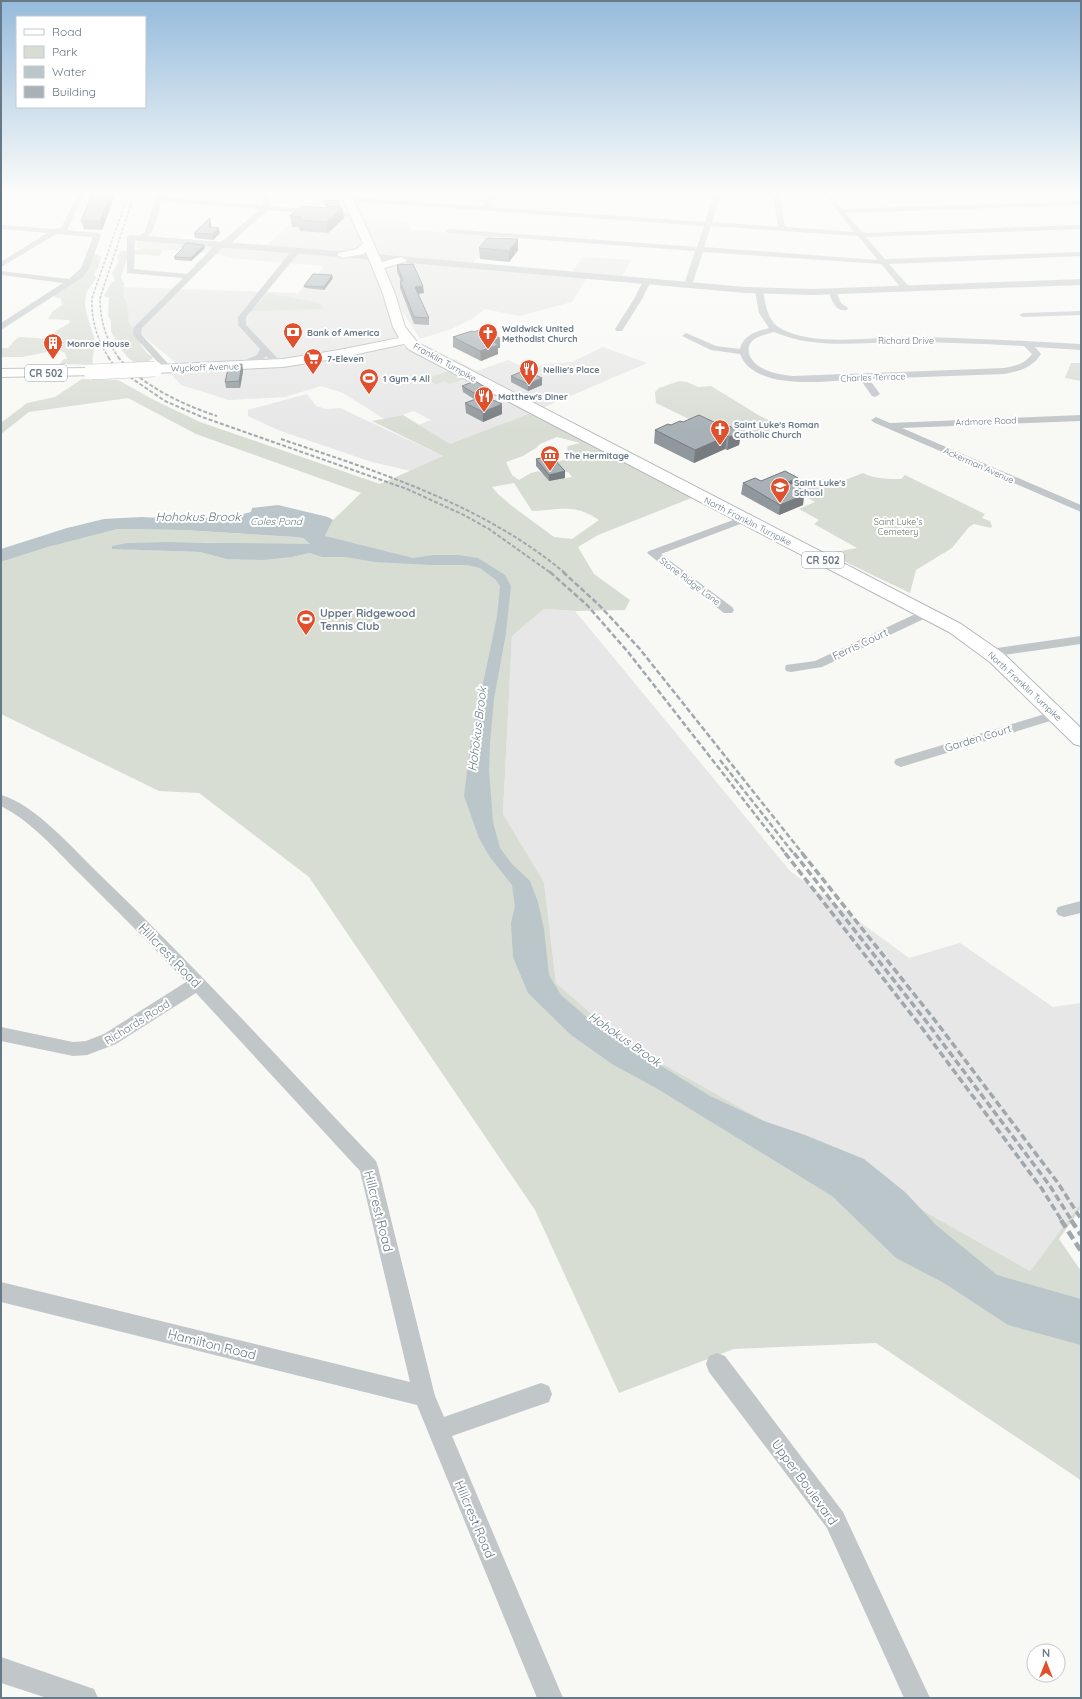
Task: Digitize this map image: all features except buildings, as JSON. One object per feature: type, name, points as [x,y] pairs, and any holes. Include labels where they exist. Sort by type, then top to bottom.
[{"type":"main road","name":"Franklin Turnpike","points":[[380,271],[400,330],[406,340],[413,346],[541,414]]},
{"type":"main road","name":"Wyckoff Avenue","points":[[1,373],[91,372],[278,363],[339,354],[406,340]]},
{"type":"main road","name":"North Franklin Turnpike","points":[[541,414],[961,632],[1013,672],[1081,739]]},
{"type":"street","points":[[3,324],[83,271]]},
{"type":"street","points":[[133,271],[188,276]]},
{"type":"street","points":[[168,368],[137,334],[136,331],[141,323],[193,271]]},
{"type":"street","points":[[278,363],[264,350],[242,324],[242,317],[279,271]]},
{"type":"street","points":[[528,271],[759,291],[832,291],[1081,282]]},
{"type":"street","points":[[688,285],[693,271]]},
{"type":"street","points":[[892,271],[906,288]]},
{"type":"street","points":[[1,273],[70,281]]},
{"type":"street","points":[[619,329],[638,299],[647,281]]},
{"type":"street","name":"Richard Drive","points":[[759,291],[764,316],[776,329],[795,337],[818,341],[934,340],[1081,346]]},
{"type":"street","points":[[832,291],[838,304],[844,308]]},
{"type":"street","points":[[1023,315],[1081,313]]},
{"type":"street","points":[[686,336],[714,348],[744,352],[745,345],[753,337],[776,329]]},
{"type":"street","name":"Charles Terrace","points":[[744,352],[745,357],[752,366],[774,375],[798,379],[864,378],[1004,371],[1014,369],[1029,364],[1035,358],[1037,354],[1027,344]]},
{"type":"street","points":[[241,365],[261,357],[264,350]]},
{"type":"street","points":[[864,378],[875,394]]},
{"type":"street","name":"Ardmore Road","points":[[890,425],[1081,418]]},
{"type":"street","name":"Ackerman Avenue","points":[[876,420],[1054,498],[1081,508]]},
{"type":"street","name":"Stone Ridge Lane","points":[[728,610],[653,553],[744,519]]},
{"type":"street","name":"Ferris Court","points":[[791,668],[818,664],[926,613]]},
{"type":"street","points":[[990,653],[1081,640]]},
{"type":"street","name":"Garden Court","points":[[901,762],[1055,715]]},
{"type":"street","name":"Hillcrest Road","points":[[1,800],[22,811],[43,829],[157,940],[369,1167],[424,1396],[550,1698]]},
{"type":"street","points":[[1064,911],[1081,906]]},
{"type":"street","name":"Richards Road","points":[[1,1034],[73,1049],[87,1048],[110,1039],[198,983]]},
{"type":"street","name":"Hamilton Road","points":[[1,1292],[424,1396]]},
{"type":"street","name":"Upper Boulevard","points":[[717,1364],[835,1520],[917,1698]]},
{"type":"street","points":[[438,1430],[541,1394]]},
{"type":"street","points":[[1,1670],[85,1698]]},
{"type":"shaded area","points":[[320,271],[383,271],[399,336],[380,343],[314,355],[264,360],[176,363],[131,326],[118,298],[120,287],[298,293],[313,275],[318,275]]},
{"type":"shaded area","points":[[383,271],[625,271],[622,277],[589,274],[572,302],[519,316],[485,309],[472,319],[451,329],[420,339],[402,311]]},
{"type":"shaded area","points":[[399,344],[437,363],[454,359],[477,371],[508,360],[529,369],[545,364],[572,362],[603,347],[647,363],[533,412],[450,444],[419,425],[431,420],[414,411],[386,420],[343,393],[321,386],[285,397],[229,400],[181,385],[170,373],[172,371],[263,367]]},
{"type":"shaded area","points":[[307,394],[316,406],[326,409],[340,408],[443,456],[411,471],[372,462],[278,430],[248,416],[248,410]]},
{"type":"shaded area","points":[[544,609],[575,611],[790,871],[909,958],[960,943],[1053,1007],[1081,1003],[1081,1203],[1030,1271],[624,1042],[556,983],[544,882],[503,814],[512,636]]},
{"type":"green space","points":[[81,271],[96,271],[94,274],[96,277],[89,288],[85,300],[86,312],[95,341],[93,365],[60,364],[64,359],[67,359],[65,353],[60,351],[52,351],[22,357],[1,357],[1,348],[8,348],[19,337],[52,339],[61,336],[54,333],[70,322],[69,320],[48,319],[53,311],[62,305],[61,299],[55,297],[54,295],[76,278]]},
{"type":"green space","points":[[113,271],[123,271],[121,277],[124,284],[123,295],[128,305],[129,322],[131,326],[135,328],[141,345],[147,353],[153,357],[151,360],[140,363],[130,359],[122,350],[111,331],[111,322],[108,315],[109,298],[104,296],[111,283],[115,281],[112,273]]},
{"type":"green space","points":[[268,293],[319,303],[324,309],[251,311]]},
{"type":"green space","points":[[1071,363],[1081,363],[1081,381],[1065,378]]},
{"type":"green space","points":[[449,371],[465,379],[449,384],[445,381],[434,385],[434,383],[425,379]]},
{"type":"green space","points":[[82,379],[118,380],[152,399],[200,422],[380,484],[443,456],[372,421],[403,415],[450,444],[533,412],[694,497],[598,535],[578,547],[594,574],[630,600],[625,610],[576,611],[544,609],[512,636],[503,814],[544,882],[556,983],[624,1042],[1030,1271],[1081,1203],[1081,1208],[1059,1239],[1081,1271],[1081,1482],[1079,1479],[876,1343],[734,1349],[619,1393],[535,1210],[309,877],[199,793],[159,791],[1,714],[1,562],[48,547],[118,529],[183,530],[295,537],[303,538],[310,544],[206,542],[127,543],[122,549],[200,552],[226,559],[292,557],[310,553],[316,554],[333,520],[361,493],[196,434],[128,398],[29,412],[1,434],[1,423],[27,403],[55,397]],"holes":[[[557,437],[580,443],[568,446],[567,449],[570,455],[568,459],[551,463],[561,473],[568,472],[572,477],[549,481],[547,472],[541,473],[539,471],[531,473],[519,480],[512,475],[506,462],[523,456],[540,444]],[[514,483],[532,511],[574,509],[582,511],[599,520],[572,539],[554,537],[512,506],[492,487]]]},
{"type":"green space","points":[[679,381],[687,382],[698,387],[711,386],[760,416],[777,424],[764,434],[734,441],[656,403],[655,392],[659,388]]},
{"type":"green space","name":"Saint Luke's Cemetery","points":[[863,473],[877,478],[887,479],[901,479],[905,475],[985,514],[982,518],[990,521],[992,526],[991,528],[974,524],[969,527],[952,548],[916,570],[910,593],[831,555],[835,552],[857,548],[814,524],[819,520],[799,509],[815,502],[795,491],[823,479],[832,485]]},
{"type":"water","points":[[278,505],[328,517],[333,520],[325,536],[413,558],[434,555],[458,555],[478,558],[505,575],[511,586],[506,633],[494,699],[490,743],[489,771],[493,822],[500,848],[512,864],[530,881],[538,902],[544,929],[549,975],[561,995],[597,1026],[710,1096],[764,1121],[805,1135],[864,1159],[905,1192],[936,1225],[997,1275],[1081,1299],[1081,1345],[1008,1325],[944,1283],[896,1258],[832,1196],[656,1088],[612,1064],[571,1035],[528,993],[513,957],[511,923],[515,906],[512,885],[489,856],[479,838],[464,796],[471,740],[497,617],[500,586],[496,580],[480,568],[467,565],[374,562],[346,557],[322,557],[310,553],[292,557],[262,560],[226,559],[200,552],[112,549],[112,546],[127,543],[166,542],[310,544],[303,538],[295,537],[183,530],[118,529],[48,547],[1,562],[1,549],[67,528],[104,519],[142,517],[196,520],[220,515],[243,514],[251,512],[252,508]]},
{"type":"railway","points":[[101,271],[92,298],[92,306],[98,337],[109,358]]},
{"type":"railway","points":[[109,271],[100,298],[101,314],[107,337],[119,358]]},
{"type":"railway","points":[[108,357],[115,367],[165,401],[202,417],[407,489],[464,515],[489,529],[551,573]]},
{"type":"railway","points":[[118,357],[138,376],[163,393],[190,406],[217,416]]},
{"type":"railway","points":[[281,439],[393,478],[465,509],[500,528],[533,549],[565,573]]},
{"type":"railway","points":[[550,572],[587,605],[628,652],[786,854]]},
{"type":"railway","points":[[563,572],[599,605],[639,648],[803,854]]},
{"type":"railway","points":[[720,760],[794,854]]},
{"type":"railway","points":[[785,853],[922,1028],[1042,1189],[1062,1221]]},
{"type":"railway","points":[[794,853],[929,1025],[1050,1186],[1072,1221]]},
{"type":"railway","points":[[802,853],[937,1023],[1058,1183],[1081,1219]]},
{"type":"railway","points":[[1061,1220],[1081,1251]]},
{"type":"railway","points":[[1071,1220],[1081,1235]]},
{"type":"place","name":"Bank of America","points":[[293,349]]},
{"type":"place","name":"Waldwick United Methodist Church","points":[[488,350]]},
{"type":"place","name":"Monroe House","points":[[53,360]]},
{"type":"place","name":"7-Eleven","points":[[313,375]]},
{"type":"place","name":"Nellie's Place","points":[[529,386]]},
{"type":"place","name":"1 Gym 4 All","points":[[369,395]]},
{"type":"place","name":"Matthew's Diner","points":[[484,413]]},
{"type":"place","name":"Saint Luke's Roman Catholic Church","points":[[720,446]]},
{"type":"place","name":"The Hermitage","points":[[550,472]]},
{"type":"place","name":"Saint Luke's School","points":[[780,504]]},
{"type":"place","name":"Upper Ridgewood Tennis Club","points":[[306,636]]},
{"type":"water label","name":"Hohokus Brook","points":[[198,516]]},
{"type":"water label","name":"Coles Pond","points":[[276,521]]},
{"type":"water label","name":"Hohokus Brook","points":[[477,729]]},
{"type":"water label","name":"Hohokus Brook","points":[[625,1039]]}]
